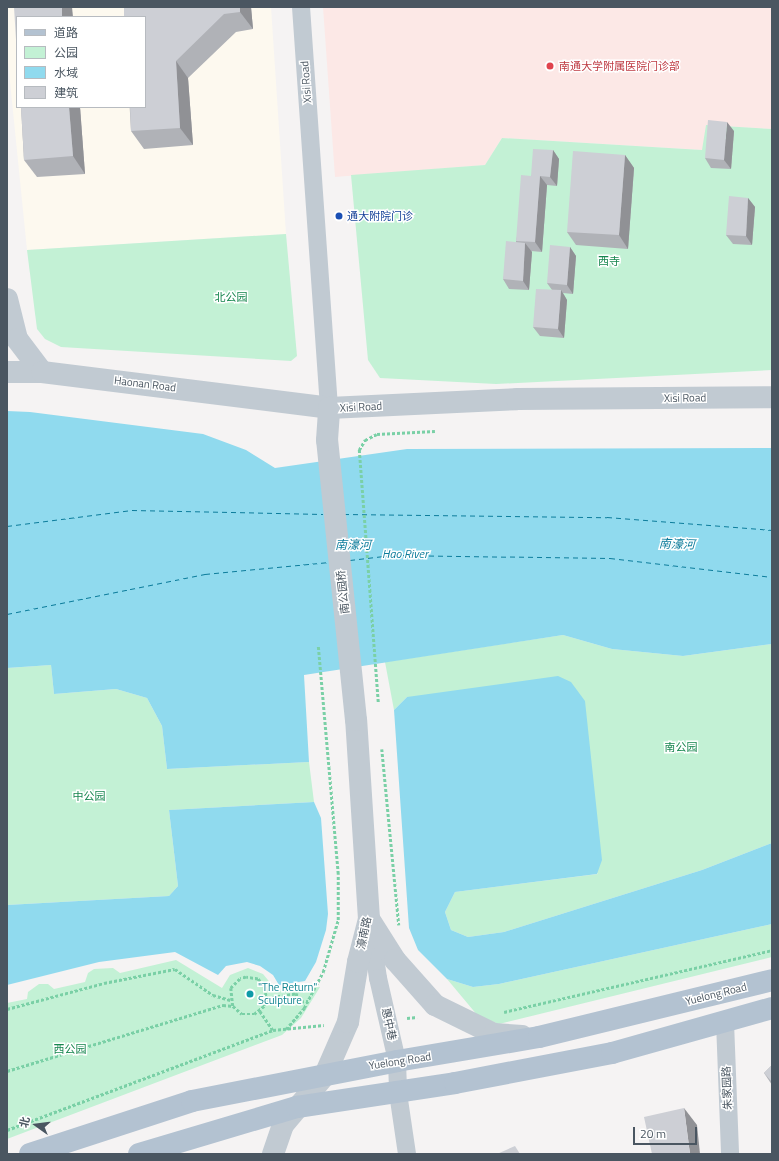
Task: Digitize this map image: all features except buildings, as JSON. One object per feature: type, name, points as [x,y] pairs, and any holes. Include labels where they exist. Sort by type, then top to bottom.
[{"type":"main road","name":"Yuelong Road","points":[[30,1154],[192,1101],[397,1061],[540,1037],[772,980]]},
{"type":"main road","points":[[139,1154],[297,1107],[398,1093],[612,1053],[772,1008]]},
{"type":"street","name":"Xisi Road","points":[[301,7],[329,408],[517,400],[772,397]]},
{"type":"street","points":[[7,299],[17,340],[42,372]]},
{"type":"street","name":"Haonan Road","points":[[7,372],[42,372],[329,408]]},
{"type":"street","name":"南公园桥","points":[[329,408],[327,440],[356,720]]},
{"type":"street","name":"濠南路","points":[[273,1154],[283,1125],[325,1075],[348,1022],[358,962],[369,919],[356,720]]},
{"type":"street","points":[[369,919],[395,960],[435,1005],[494,1034],[540,1037]]},
{"type":"street","name":"惠中巷","points":[[369,919],[378,978],[397,1061],[398,1093],[407,1154]]},
{"type":"street","name":"朱家园路","points":[[725,1022],[730,1154]]},
{"type":"path","points":[[378,706],[377,670],[359,450],[365,440],[376,434],[435,431]]},
{"type":"path","points":[[286,1029],[308,1001],[331,950],[338,920],[339,903],[318,646]]},
{"type":"path","points":[[381,742],[399,929]]},
{"type":"path","points":[[501,1012],[772,950]]},
{"type":"path","points":[[7,1009],[104,983],[175,969],[213,995],[230,1000]]},
{"type":"path","points":[[246,977],[258,979],[263,983],[267,998],[260,1011],[249,1015],[237,1011],[232,1006],[230,1000],[231,988],[240,979],[246,977]]},
{"type":"path","points":[[267,998],[297,993],[296,1002],[308,1001]]},
{"type":"path","points":[[7,1071],[223,1005],[232,1006]]},
{"type":"path","points":[[260,1011],[273,1030]]},
{"type":"path","points":[[7,1130],[273,1030],[348,1022]]},
{"type":"shaded area","points":[[7,7],[271,7],[286,234],[27,250],[7,52]]},
{"type":"shaded area","name":"南通大学附属医院门诊部","points":[[323,7],[772,7],[772,129],[706,125],[703,150],[502,138],[485,165],[335,177]]},
{"type":"green space","name":"西寺","points":[[706,125],[772,129],[772,370],[496,384],[380,378],[368,360],[351,175],[485,165],[502,138],[702,150]]},
{"type":"green space","name":"北公园","points":[[286,234],[297,356],[291,361],[61,347],[45,339],[37,329],[27,250]]},
{"type":"green space","name":"南公园","points":[[563,635],[612,649],[683,656],[772,644],[772,843],[702,870],[504,932],[468,937],[451,930],[445,912],[455,892],[598,874],[407,697],[394,710],[385,662]]},
{"type":"green space","name":"中公园","points":[[51,665],[54,694],[116,689],[147,698],[162,726],[167,769],[309,762],[314,802],[169,810],[178,886],[169,896],[7,905],[7,668]]},
{"type":"green space","points":[[772,924],[772,957],[499,1024],[478,1016],[447,979],[473,987],[499,984]]},
{"type":"green space","name":"西公园","points":[[176,960],[222,988],[230,975],[248,968],[263,974],[277,991],[320,987],[301,1018],[282,1035],[7,1139],[7,1003],[27,999],[28,992],[39,984],[48,984],[54,989],[85,982],[88,973],[94,969],[113,968],[120,973]]},
{"type":"water","points":[[7,411],[30,412],[203,434],[246,450],[275,468],[407,449],[772,448],[772,644],[683,656],[612,649],[563,635],[304,675],[309,762],[167,769],[162,726],[147,698],[116,689],[54,694],[51,665],[7,668]]},
{"type":"water","points":[[558,676],[571,682],[585,701],[602,860],[597,874],[455,892],[445,912],[451,930],[468,937],[504,932],[702,870],[772,843],[772,924],[499,984],[473,987],[447,979],[418,950],[409,928],[394,710],[407,697]]},
{"type":"water","points":[[314,802],[321,818],[328,914],[326,930],[316,962],[305,981],[279,985],[273,975],[260,966],[247,962],[226,966],[218,975],[175,952],[99,962],[7,985],[7,905],[169,896],[178,886],[169,810]]},
{"type":"ferry route","points":[[7,526],[132,510],[323,514]]},
{"type":"ferry route","points":[[344,514],[607,517],[772,530]]},
{"type":"ferry route","points":[[350,560],[393,555],[610,558],[772,577]]},
{"type":"ferry route","points":[[7,614],[205,574],[329,562]]},
{"type":"place","name":"南通大学附属医院门诊部","points":[[550,66]]},
{"type":"place","name":"通大附院门诊","points":[[339,216]]},
{"type":"place","name":"\"The Return\" Sculpture","points":[[250,994]]},
{"type":"water label","name":"南濠河","points":[[677,544]]},
{"type":"water label","name":"南濠河","points":[[353,545]]},
{"type":"water label","name":"Hao River","points":[[405,554]]}]
